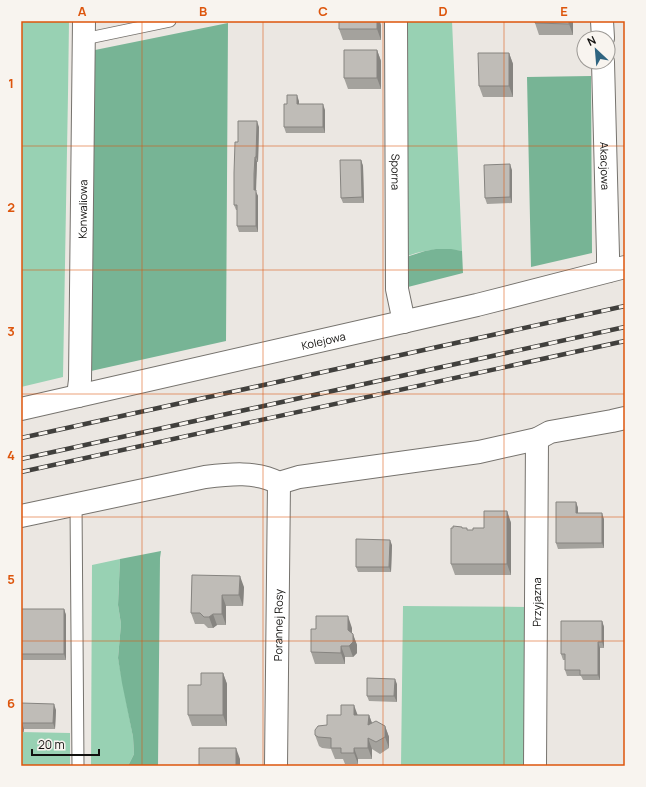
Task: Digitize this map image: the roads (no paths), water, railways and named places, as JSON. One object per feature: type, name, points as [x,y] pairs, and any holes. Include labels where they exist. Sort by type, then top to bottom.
[{"type":"street","name":"Sporna","points":[[396,21],[397,289],[404,322]]},
{"type":"street","name":"Konwaliowa","points":[[78,396],[80,380],[84,30]]},
{"type":"street","name":"Akacjowa","points":[[603,70],[608,255],[616,269]]},
{"type":"street","name":"Kolejowa","points":[[21,409],[477,305],[616,269]]},
{"type":"street","points":[[21,516],[205,477],[229,474],[245,475],[270,478],[279,483],[298,478],[479,452],[536,439],[550,432],[625,418]]},
{"type":"street","name":"Przyjazna","points":[[536,439],[536,766]]},
{"type":"street","name":"Porannej Rosy","points":[[276,766],[279,483]]},
{"type":"lane","points":[[84,30],[170,21]]},
{"type":"lane","points":[[76,504],[78,766]]},
{"type":"railway","points":[[21,438],[625,306]]},
{"type":"railway","points":[[21,459],[625,327]]},
{"type":"railway","points":[[21,472],[625,341]]}]
